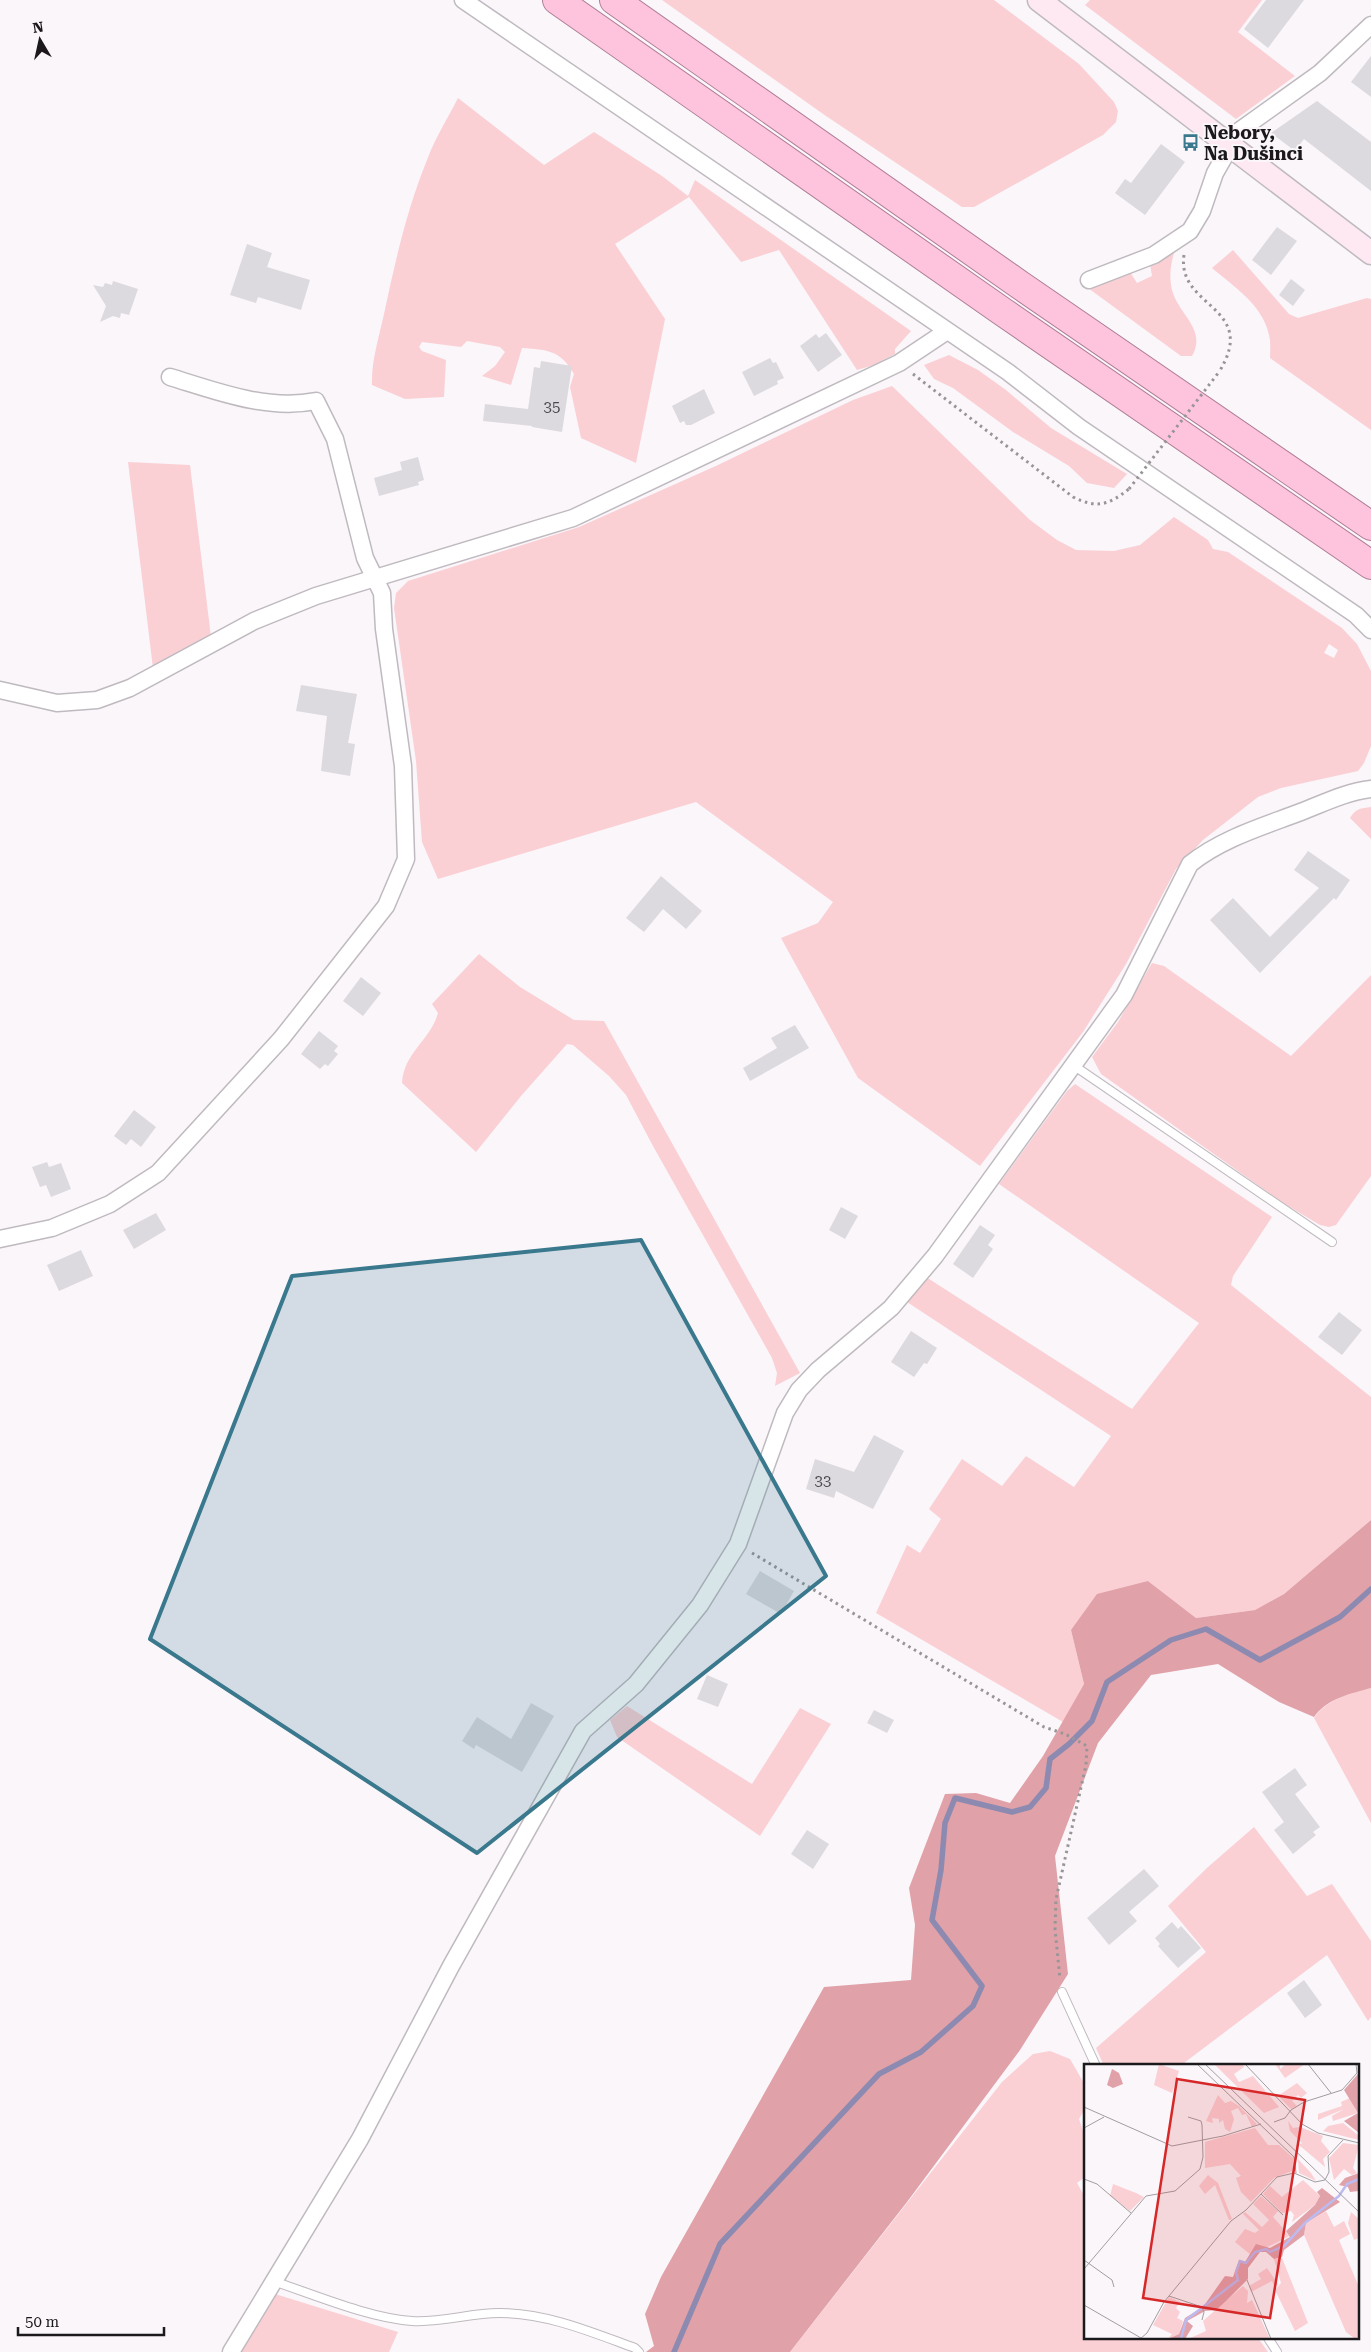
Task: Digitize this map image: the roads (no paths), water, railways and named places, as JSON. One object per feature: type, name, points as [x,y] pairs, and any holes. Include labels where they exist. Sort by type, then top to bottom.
[{"type":"highway","points":[[557,0],[1002,312],[1371,565]]},
{"type":"highway","points":[[614,0],[1020,285],[1371,526]]},
{"type":"main road","points":[[1039,0],[1371,254]]},
{"type":"street","points":[[463,0],[1008,372],[1079,427],[1356,615],[1371,630]]},
{"type":"street","points":[[1089,280],[1154,255],[1190,230],[1202,211],[1215,173],[1229,145],[1239,131],[1320,73],[1371,25]]},
{"type":"street","points":[[0,690],[57,703],[97,700],[130,688],[254,621],[316,596],[573,518],[899,363],[947,331]]},
{"type":"street","points":[[0,1239],[52,1228],[110,1204],[158,1173],[281,1039],[386,906],[406,859],[403,766],[384,629],[382,593],[360,540],[335,439],[316,401],[300,404],[269,402],[225,393],[170,377]]},
{"type":"street","points":[[232,2352],[360,2139],[451,1966],[582,1731],[636,1684],[700,1605],[738,1544],[785,1413],[799,1390],[818,1370],[891,1308],[935,1256],[1124,995],[1190,864],[1203,854],[1254,829],[1347,793],[1371,789]]},
{"type":"lane","points":[[1073,1065],[1332,1242]]},
{"type":"lane","points":[[1062,1992],[1095,2064]]},
{"type":"lane","points":[[273,2281],[331,2301],[392,2318],[414,2321],[498,2313],[526,2314],[572,2326],[635,2348],[640,2352]]},
{"type":"lane","points":[[1269,2340],[1277,2352]]},
{"type":"waterway","points":[[674,2352],[720,2244],[879,2074],[921,2052],[973,2006],[982,1986],[932,1920],[941,1870],[945,1823],[955,1798],[1012,1812],[1030,1807],[1046,1788],[1050,1759],[1069,1744],[1092,1721],[1107,1682],[1171,1640],[1206,1629],[1260,1660],[1340,1617],[1371,1589]]},
{"type":"place","name":"Nebory, Na Dušinci","points":[[1190,143]]}]
